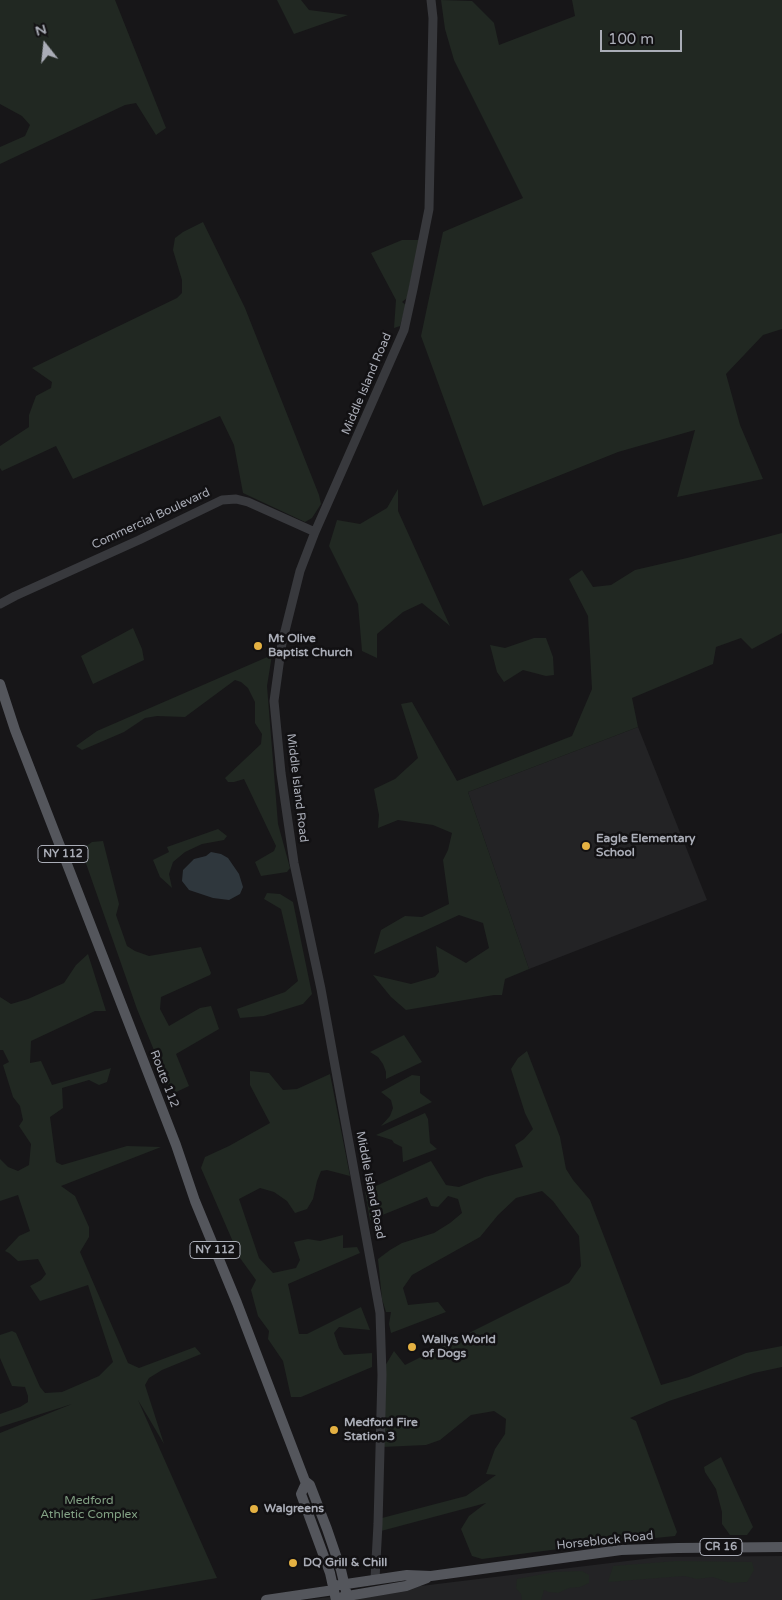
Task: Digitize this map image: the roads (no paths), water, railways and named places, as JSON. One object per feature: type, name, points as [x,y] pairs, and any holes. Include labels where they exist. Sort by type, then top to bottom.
[{"type":"main road","name":"Route 112","points":[[0,684],[15,730],[176,1145],[195,1201],[237,1303],[306,1483],[310,1485],[327,1529],[341,1570],[347,1598]]},
{"type":"main road","name":"Route 112","points":[[306,1483],[301,1494],[330,1573],[335,1594]]},
{"type":"main road","name":"Horseblock Road","points":[[335,1594],[344,1584],[407,1576],[431,1576],[621,1550],[782,1547]]},
{"type":"main road","name":"Horseblock Road","points":[[266,1600],[335,1594],[347,1598],[406,1586],[431,1576]]},
{"type":"street","name":"Middle Island Road","points":[[375,1580],[382,1375],[380,1313],[321,989],[294,863],[274,701],[283,637],[300,571],[315,532],[404,330],[429,209],[433,18],[430,0]]},
{"type":"street","name":"Commercial Boulevard","points":[[0,604],[222,500],[236,499],[248,502],[315,532]]},
{"type":"place","name":"Mt Olive Baptist Church","points":[[258,646]]},
{"type":"place","name":"Eagle Elementary School","points":[[586,846]]},
{"type":"place","name":"Wallys World of Dogs","points":[[412,1347]]},
{"type":"place","name":"Medford Fire Station 3","points":[[334,1430]]},
{"type":"place","name":"Walgreens","points":[[254,1509]]},
{"type":"place","name":"DQ Grill & Chill","points":[[293,1563]]},
{"type":"park label","name":"Medford Athletic Complex","points":[[89,1508]]}]
